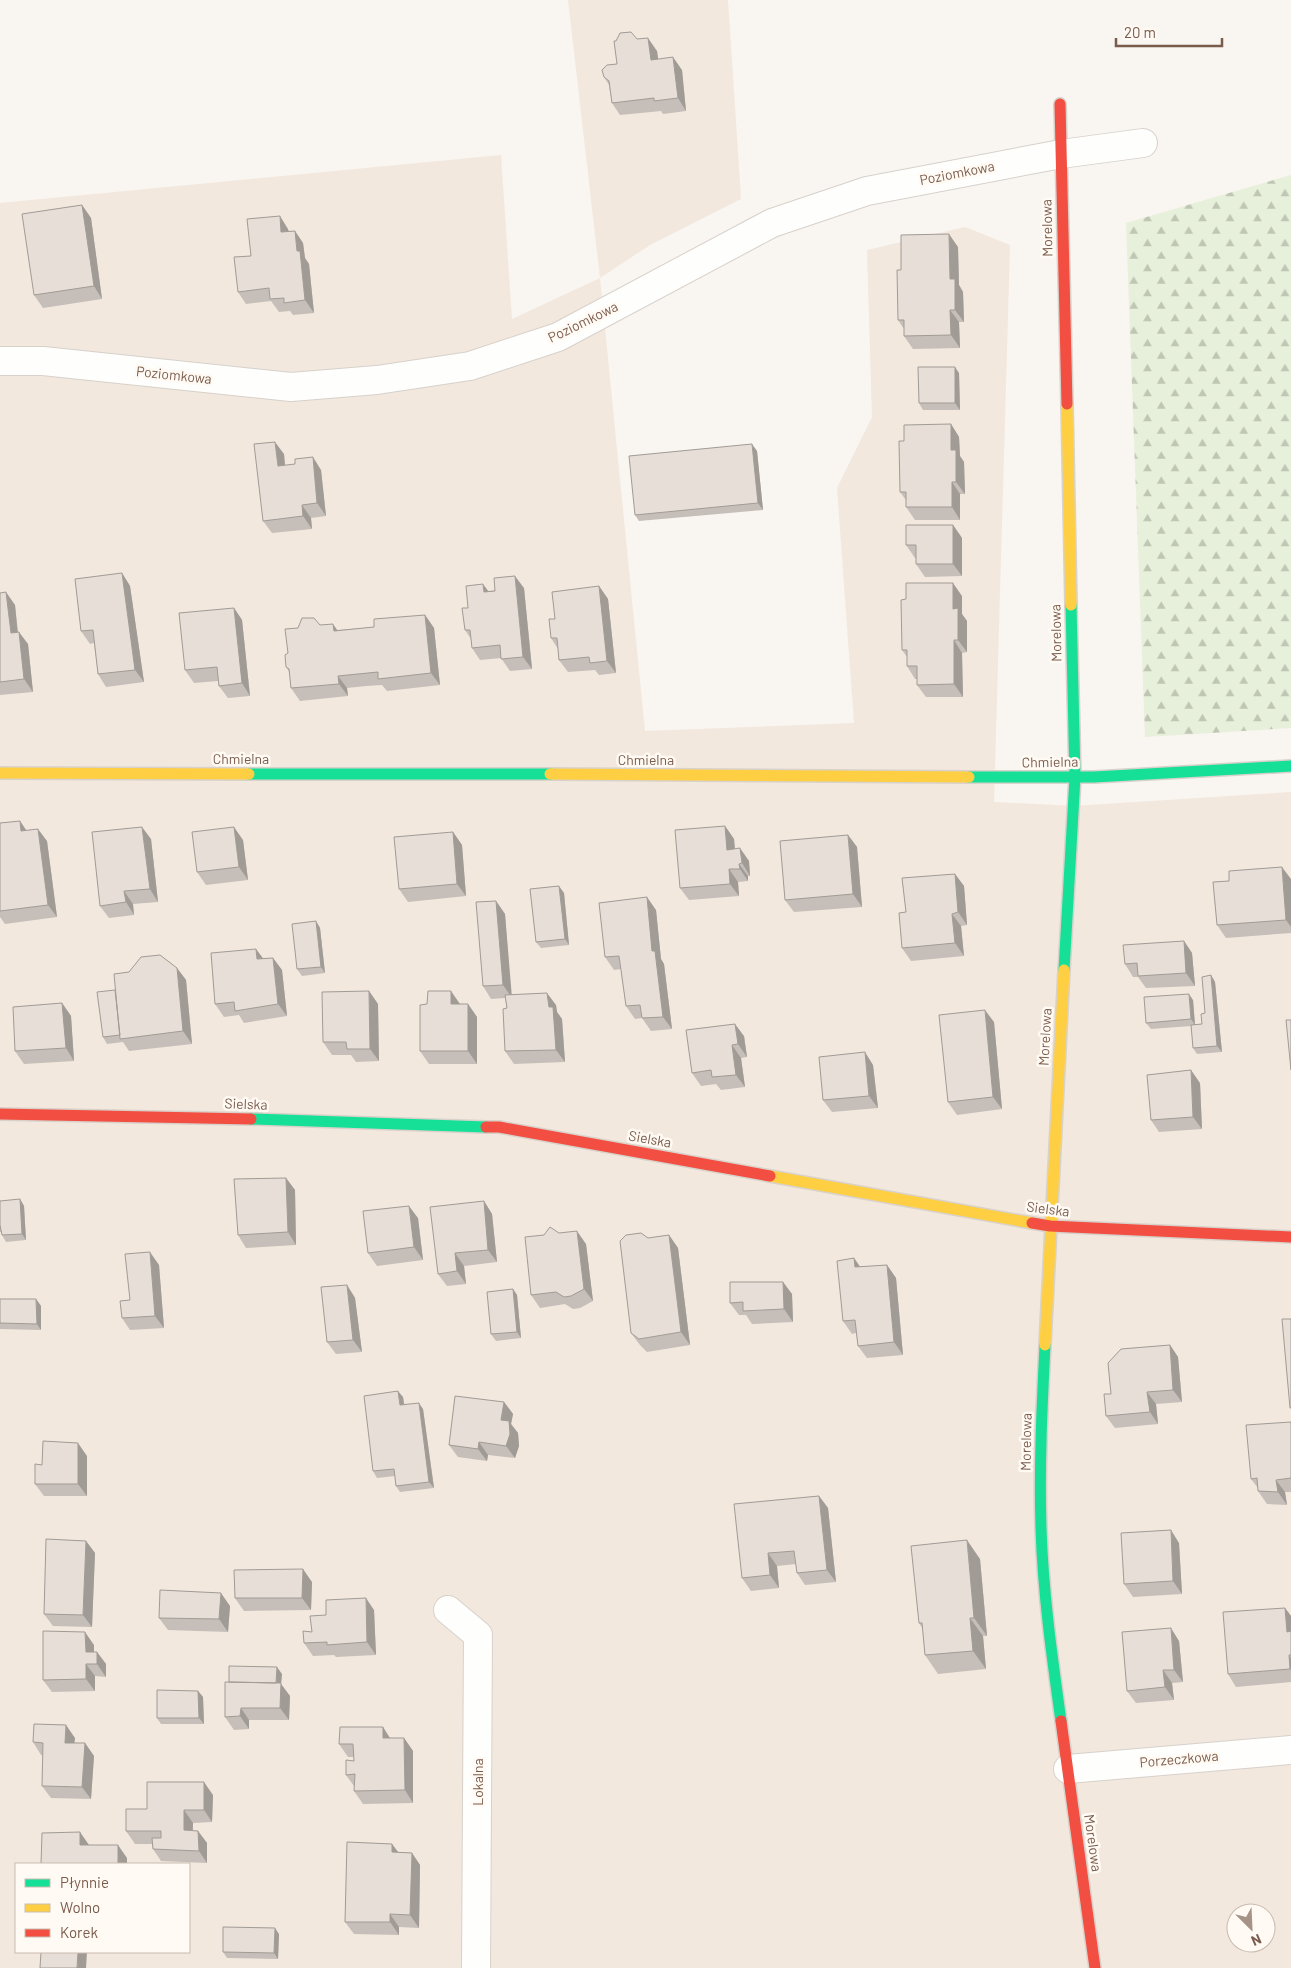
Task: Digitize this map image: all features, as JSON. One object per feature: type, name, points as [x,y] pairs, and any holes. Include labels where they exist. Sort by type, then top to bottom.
[{"type":"street","name":"Morelowa","points":[[1060,104],[1075,777],[1040,1442],[1041,1530],[1050,1643],[1095,1968]]},
{"type":"street","name":"Poziomkowa","points":[[0,361],[43,361],[291,387],[377,380],[470,366],[558,337],[772,223],[867,191],[1061,154],[1143,142]]},
{"type":"street","name":"Chmielna","points":[[0,773],[1075,777],[1291,766]]},
{"type":"street","name":"Sielska","points":[[0,1114],[149,1115],[499,1127],[1050,1226],[1291,1237]]},
{"type":"street","name":"Lokalna","points":[[448,1610],[478,1635],[476,1968]]},
{"type":"street","name":"Porzeczkowa","points":[[1068,1768],[1291,1750]]},
{"type":"shaded area","points":[[568,0],[728,0],[741,199],[650,245],[600,278]]},
{"type":"shaded area","points":[[501,155],[512,319],[600,278],[645,731],[854,723],[837,488],[872,417],[867,250],[965,227],[1010,245],[994,802],[1074,806],[1291,792],[1291,1968],[0,1968],[0,203]]},
{"type":"green space","points":[[1291,175],[1291,728],[1145,737],[1126,223]]},
{"type":"building","points":[[631,32],[637,39],[648,38],[651,60],[673,57],[678,98],[654,101],[654,98],[612,103],[609,81],[604,77],[602,70],[607,65],[617,64],[614,41],[616,41],[620,33]]},
{"type":"building","points":[[82,205],[94,286],[34,295],[22,214]]},
{"type":"building","points":[[280,216],[281,232],[295,231],[297,251],[300,251],[305,300],[284,303],[284,298],[270,299],[269,288],[238,292],[234,257],[251,256],[247,219]]},
{"type":"building","points":[[949,234],[950,279],[955,279],[955,310],[950,310],[951,335],[904,336],[904,320],[898,320],[897,270],[901,270],[901,235]]},
{"type":"building","points":[[918,367],[955,367],[955,403],[919,403]]},
{"type":"building","points":[[951,424],[951,450],[956,450],[956,482],[952,482],[952,507],[906,507],[906,492],[900,492],[899,441],[904,441],[904,425]]},
{"type":"building","points":[[275,442],[278,466],[295,464],[295,459],[313,457],[317,503],[302,505],[303,516],[263,521],[254,444]]},
{"type":"building","points":[[752,444],[758,503],[635,515],[629,456]]},
{"type":"building","points":[[906,525],[953,525],[953,564],[916,564],[916,545],[906,545]]},
{"type":"building","points":[[122,573],[135,670],[98,674],[93,630],[81,631],[75,579]]},
{"type":"building","points":[[515,576],[523,657],[501,659],[500,645],[472,648],[470,630],[465,630],[462,608],[468,608],[466,586],[483,584],[484,592],[495,591],[494,578]]},
{"type":"building","points":[[906,583],[953,583],[953,609],[958,608],[958,640],[954,640],[954,684],[917,685],[917,666],[907,666],[907,650],[902,650],[901,600],[906,599]]},
{"type":"building","points":[[599,586],[607,661],[590,663],[589,657],[559,660],[557,638],[551,638],[549,619],[555,619],[552,592]]},
{"type":"building","points":[[6,592],[11,633],[19,632],[24,679],[0,682],[0,593]]},
{"type":"building","points":[[234,608],[242,683],[219,686],[217,667],[185,670],[179,613]]},
{"type":"building","points":[[425,615],[431,673],[378,679],[378,672],[338,676],[339,684],[291,688],[289,669],[286,667],[285,655],[288,653],[285,629],[298,628],[302,618],[314,618],[320,625],[333,624],[334,631],[374,627],[374,619]]},
{"type":"building","points":[[20,821],[21,831],[38,829],[48,905],[0,911],[0,823]]},
{"type":"building","points":[[725,826],[727,850],[740,848],[742,863],[739,864],[740,869],[729,869],[730,884],[680,888],[675,830]]},
{"type":"building","points":[[142,827],[150,889],[124,891],[126,902],[100,906],[92,832]]},
{"type":"building","points":[[234,827],[239,867],[197,872],[192,832]]},
{"type":"building","points":[[453,832],[457,884],[399,889],[394,837]]},
{"type":"building","points":[[848,835],[853,894],[785,900],[780,841]]},
{"type":"building","points":[[1282,867],[1286,920],[1217,925],[1213,882],[1229,881],[1229,871]]},
{"type":"building","points":[[955,874],[958,912],[952,914],[955,943],[902,948],[899,913],[906,912],[902,878]]},
{"type":"building","points":[[559,886],[565,939],[536,942],[530,889]]},
{"type":"building","points":[[647,897],[652,951],[655,951],[663,1017],[642,1018],[640,1005],[626,1006],[619,956],[605,957],[599,903]]},
{"type":"building","points":[[496,901],[503,985],[483,986],[476,902]]},
{"type":"building","points":[[316,921],[321,967],[297,969],[292,924]]},
{"type":"building","points":[[1184,941],[1186,973],[1138,976],[1137,963],[1125,964],[1123,945]]},
{"type":"building","points":[[256,949],[257,959],[273,958],[278,1004],[235,1011],[234,1002],[215,1004],[211,953]]},
{"type":"building","points":[[160,955],[177,968],[183,1031],[120,1039],[114,974],[129,972],[141,957]]},
{"type":"building","points":[[1211,975],[1217,1046],[1193,1048],[1191,1025],[1202,1024],[1201,1014],[1205,1013],[1202,977]]},
{"type":"building","points":[[115,990],[120,1035],[103,1037],[97,992]]},
{"type":"building","points":[[369,991],[370,1049],[347,1049],[346,1042],[323,1042],[322,992]]},
{"type":"building","points":[[428,991],[451,991],[451,1004],[468,1004],[468,1051],[420,1051],[420,1005],[427,1004]]},
{"type":"building","points":[[547,993],[549,1007],[553,1007],[556,1050],[505,1051],[503,1009],[507,1008],[505,995]]},
{"type":"building","points":[[1189,994],[1191,1019],[1146,1023],[1144,997]]},
{"type":"building","points":[[62,1003],[66,1048],[15,1051],[13,1007]]},
{"type":"building","points":[[985,1010],[993,1097],[948,1102],[939,1015]]},
{"type":"building","points":[[1286,1020],[1291,1020],[1291,1070]]},
{"type":"building","points":[[735,1024],[738,1044],[732,1045],[736,1075],[712,1077],[711,1070],[692,1073],[686,1030]]},
{"type":"building","points":[[865,1052],[869,1096],[823,1100],[819,1057]]},
{"type":"building","points":[[1191,1070],[1193,1117],[1151,1120],[1147,1075]]},
{"type":"building","points":[[286,1178],[288,1232],[238,1235],[234,1179]]},
{"type":"building","points":[[20,1199],[22,1234],[2,1235],[0,1201]]},
{"type":"building","points":[[484,1201],[488,1250],[455,1253],[457,1271],[438,1274],[430,1207]]},
{"type":"building","points":[[409,1206],[414,1247],[368,1253],[363,1211]]},
{"type":"building","points":[[550,1227],[559,1233],[577,1231],[584,1289],[571,1296],[564,1297],[556,1292],[531,1295],[525,1237],[544,1235]]},
{"type":"building","points":[[641,1233],[648,1238],[669,1235],[681,1332],[639,1339],[631,1333],[620,1241],[626,1235]]},
{"type":"building","points":[[150,1252],[155,1316],[122,1318],[120,1301],[130,1300],[125,1254]]},
{"type":"building","points":[[854,1258],[855,1267],[887,1265],[894,1342],[858,1346],[855,1320],[843,1321],[837,1261]]},
{"type":"building","points":[[730,1282],[783,1282],[784,1309],[743,1311],[743,1302],[730,1303]]},
{"type":"building","points":[[347,1285],[353,1340],[327,1342],[321,1287]]},
{"type":"building","points":[[513,1289],[517,1332],[491,1334],[487,1292]]},
{"type":"building","points":[[0,1299],[36,1299],[37,1324],[0,1323]]},
{"type":"building","points":[[1282,1319],[1291,1319],[1291,1408],[1290,1408]]},
{"type":"building","points":[[1170,1345],[1173,1390],[1147,1392],[1150,1412],[1106,1416],[1104,1394],[1111,1394],[1108,1363],[1121,1349]]},
{"type":"building","points":[[398,1391],[400,1405],[419,1403],[429,1482],[396,1486],[394,1469],[373,1471],[364,1396]]},
{"type":"building","points":[[455,1396],[504,1402],[501,1420],[509,1421],[510,1434],[506,1446],[479,1442],[478,1449],[449,1445]]},
{"type":"building","points":[[1291,1422],[1291,1478],[1276,1480],[1278,1492],[1258,1491],[1257,1478],[1251,1479],[1246,1425]]},
{"type":"building","points":[[43,1441],[78,1443],[78,1484],[35,1484],[35,1464],[42,1465]]},
{"type":"building","points":[[819,1496],[827,1570],[797,1573],[794,1551],[768,1553],[770,1575],[742,1578],[734,1504]]},
{"type":"building","points":[[1171,1530],[1173,1581],[1124,1584],[1121,1533]]},
{"type":"building","points":[[46,1539],[86,1541],[83,1615],[44,1614]]},
{"type":"building","points":[[967,1540],[974,1618],[970,1618],[973,1651],[925,1655],[922,1623],[919,1623],[911,1546]]},
{"type":"building","points":[[303,1569],[302,1598],[235,1598],[234,1570]]},
{"type":"building","points":[[160,1590],[221,1593],[219,1619],[159,1618]]},
{"type":"building","points":[[366,1598],[367,1642],[327,1645],[327,1642],[304,1643],[303,1631],[312,1632],[310,1616],[326,1615],[326,1600]]},
{"type":"building","points":[[1285,1608],[1287,1632],[1291,1631],[1290,1669],[1228,1674],[1223,1612]]},
{"type":"building","points":[[1171,1628],[1174,1670],[1163,1670],[1165,1687],[1127,1691],[1122,1632]]},
{"type":"building","points":[[43,1631],[85,1632],[86,1652],[97,1652],[97,1664],[86,1664],[86,1679],[43,1680]]},
{"type":"building","points":[[229,1666],[277,1667],[276,1683],[229,1682]]},
{"type":"building","points":[[225,1682],[281,1683],[280,1708],[241,1708],[240,1716],[225,1717]]},
{"type":"building","points":[[157,1690],[198,1691],[199,1718],[157,1718]]},
{"type":"building","points":[[34,1724],[66,1725],[65,1743],[85,1743],[82,1787],[42,1786],[43,1743],[33,1742]]},
{"type":"building","points":[[340,1727],[383,1727],[383,1738],[404,1738],[405,1790],[354,1791],[355,1774],[346,1775],[346,1760],[354,1761],[353,1744],[339,1744]]},
{"type":"building","points":[[147,1782],[204,1782],[204,1810],[184,1810],[184,1830],[198,1831],[199,1851],[153,1849],[152,1838],[161,1838],[161,1831],[126,1831],[126,1809],[147,1809]]},
{"type":"building","points":[[80,1832],[80,1845],[118,1845],[118,1863],[41,1863],[42,1833]]},
{"type":"building","points":[[347,1842],[392,1844],[392,1852],[412,1853],[410,1915],[390,1914],[390,1922],[345,1922]]},
{"type":"building","points":[[223,1927],[275,1928],[274,1953],[223,1952]]},
{"type":"building","points":[[41,1953],[78,1953],[77,1968],[40,1968]]},
{"type":"traffic: fast","points":[[1064,970],[1075,777],[1071,605]]},
{"type":"traffic: fast","points":[[969,777],[1094,777],[1291,766]]},
{"type":"traffic: fast","points":[[249,774],[550,774]]},
{"type":"traffic: fast","points":[[251,1119],[486,1127]]},
{"type":"traffic: fast","points":[[1045,1345],[1040,1505],[1046,1601],[1061,1721]]},
{"type":"traffic: slow","points":[[1067,404],[1071,605]]},
{"type":"traffic: slow","points":[[0,773],[249,774]]},
{"type":"traffic: slow","points":[[550,774],[969,777]]},
{"type":"traffic: slow","points":[[1045,1345],[1064,970]]},
{"type":"traffic: slow","points":[[770,1176],[1032,1223]]},
{"type":"traffic: jam","points":[[1060,104],[1067,404]]},
{"type":"traffic: jam","points":[[0,1114],[251,1119]]},
{"type":"traffic: jam","points":[[486,1127],[499,1127],[770,1176]]},
{"type":"traffic: jam","points":[[1032,1223],[1050,1226],[1291,1237]]},
{"type":"traffic: jam","points":[[1061,1721],[1095,1968]]}]
